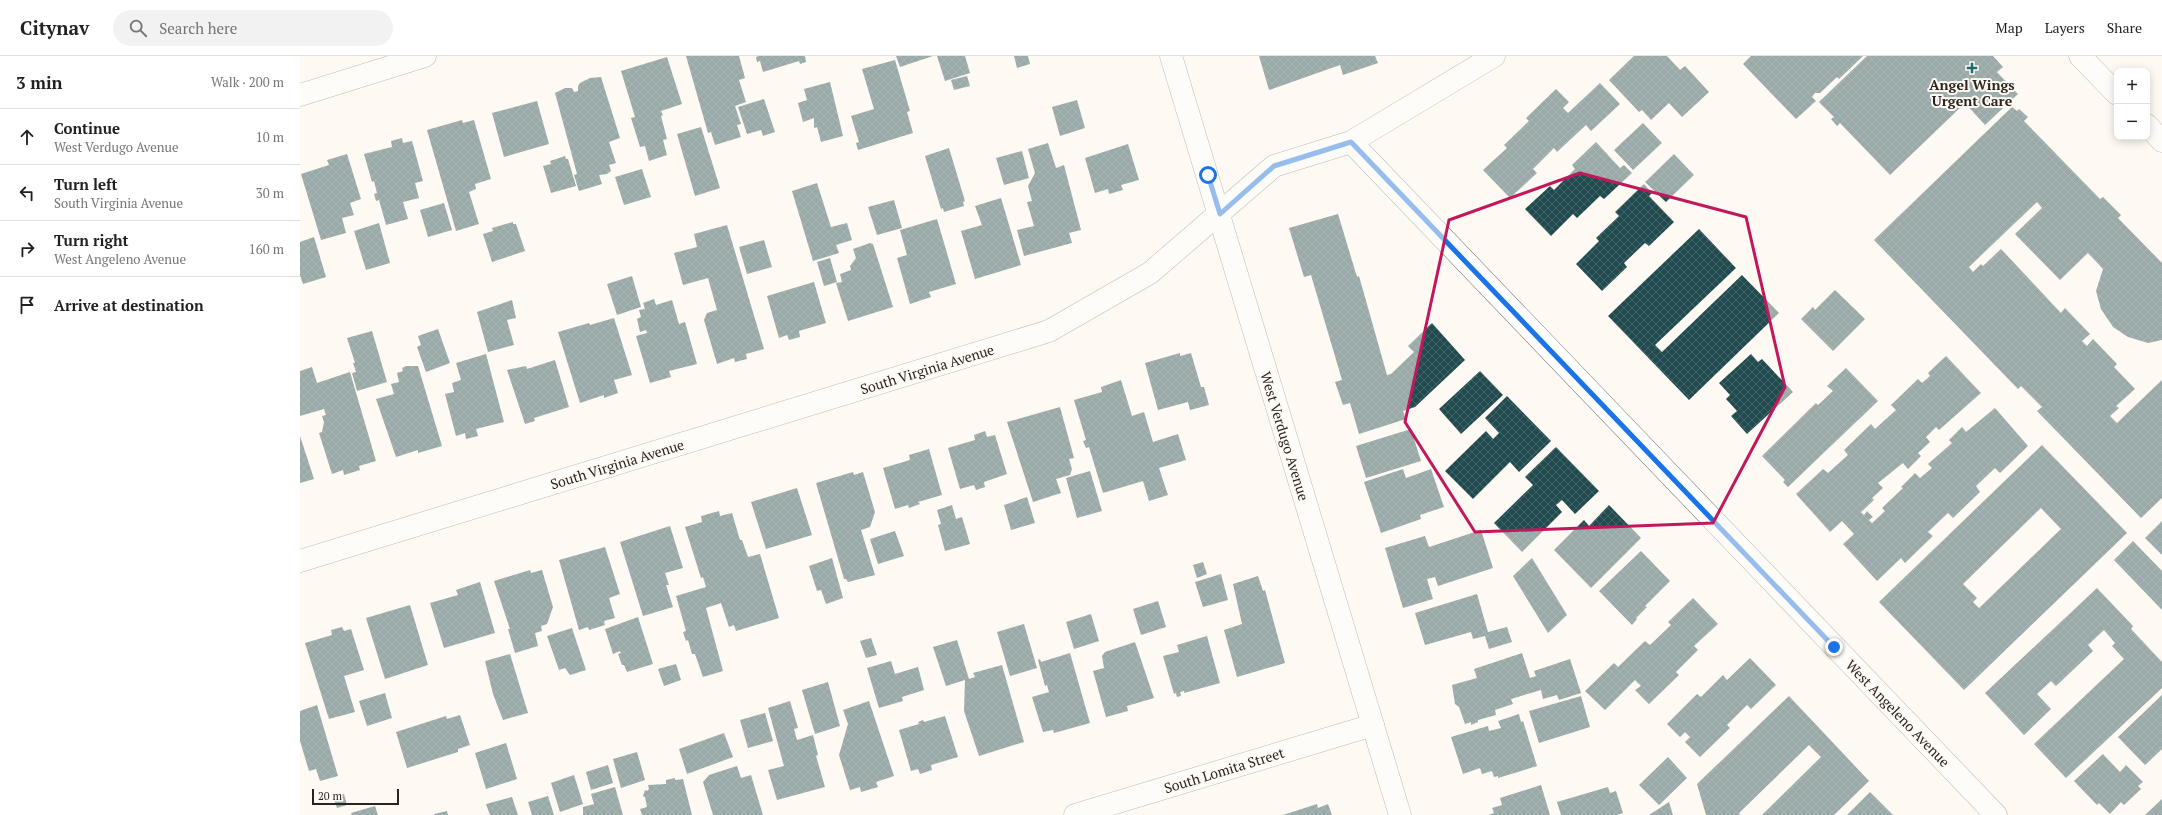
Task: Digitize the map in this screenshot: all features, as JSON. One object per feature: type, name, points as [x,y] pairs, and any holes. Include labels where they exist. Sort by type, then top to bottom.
[{"type":"street","points":[[300,94],[425,56]]},
{"type":"street","name":"West Verdugo Avenue","points":[[1171,56],[1220,214],[1400,815]]},
{"type":"street","name":"South Virginia Avenue","points":[[300,561],[1049,331],[1150,272],[1220,214],[1274,166],[1351,142],[1494,56]]},
{"type":"street","points":[[2080,56],[2114,91]]},
{"type":"street","points":[[2150,128],[2162,141]]},
{"type":"street","name":"West Angeleno Avenue","points":[[1351,142],[1996,815]]},
{"type":"street","name":"South Lomita Street","points":[[1075,815],[1373,724]]},
{"type":"highlighted area","points":[[1580,173],[1746,217],[1785,387],[1713,523],[1475,532],[1405,422],[1449,220]]},
{"type":"building","points":[[686,56],[739,56],[745,78],[739,80],[746,102],[735,106],[741,124],[737,125],[741,137],[715,145],[711,132],[708,133]]},
{"type":"building","points":[[805,56],[806,62],[800,64],[799,61],[763,72],[760,61],[757,62],[756,57]]},
{"type":"building","points":[[896,56],[933,56],[900,67]]},
{"type":"building","points":[[937,56],[965,56],[970,73],[945,81]]},
{"type":"building","points":[[1014,56],[1028,56],[1030,64],[1017,68]]},
{"type":"building","points":[[1259,56],[1375,56],[1378,63],[1343,75],[1340,65],[1269,90]]},
{"type":"building","points":[[1634,56],[1667,56],[1680,70],[1685,66],[1709,92],[1682,117],[1669,103],[1651,120],[1642,110],[1639,112],[1609,80]]},
{"type":"building","points":[[1751,56],[1863,56],[1839,79],[1837,77],[1820,93],[1815,93],[1812,97],[1816,101],[1796,119],[1743,64]]},
{"type":"building","points":[[1867,56],[1993,56],[2003,67],[1997,72],[2018,94],[1985,125],[1965,103],[1890,175],[1840,123],[1837,126],[1831,119],[1834,117],[1819,102]]},
{"type":"building","points":[[667,57],[682,104],[661,111],[667,139],[663,140],[667,155],[649,161],[645,146],[640,147],[631,118],[635,117],[621,71]]},
{"type":"building","points":[[895,60],[910,111],[907,112],[913,133],[858,150],[856,143],[859,142],[851,116],[874,109],[862,69]]},
{"type":"building","points":[[967,76],[970,86],[954,90],[951,80]]},
{"type":"building","points":[[601,77],[620,138],[609,142],[616,163],[609,165],[611,171],[607,174],[599,175],[602,184],[579,191],[574,175],[577,174],[555,93],[565,88],[572,88],[574,92],[578,91],[578,86],[580,83],[590,78]]},
{"type":"building","points":[[830,82],[843,136],[821,142],[817,127],[814,128],[814,118],[803,122],[798,103],[807,100],[804,89]]},
{"type":"building","points":[[1600,83],[1620,104],[1591,131],[1586,125],[1557,152],[1554,148],[1533,169],[1537,173],[1510,198],[1483,170],[1507,148],[1504,145],[1529,121],[1526,118],[1556,89],[1569,102],[1563,108],[1568,113]]},
{"type":"building","points":[[764,99],[775,132],[763,136],[761,130],[747,134],[738,107]]},
{"type":"building","points":[[1077,100],[1085,128],[1060,136],[1052,107]]},
{"type":"building","points":[[537,101],[549,144],[504,157],[492,113]]},
{"type":"building","points":[[2012,107],[2017,111],[2019,109],[2028,117],[2024,121],[2100,199],[2103,197],[2121,215],[2118,218],[2162,263],[2162,340],[2148,343],[2128,337],[2113,327],[2101,309],[2096,291],[2103,269],[2088,253],[2060,280],[2015,234],[2042,208],[2037,202],[1969,267],[1973,272],[1981,264],[1983,266],[2001,249],[2061,313],[2065,308],[2090,334],[2082,341],[2087,346],[2093,339],[2117,364],[2114,367],[2135,389],[2116,406],[2119,408],[2110,416],[2117,423],[2162,380],[2162,498],[2141,518],[2037,411],[2042,407],[2021,386],[2018,389],[1874,240]]},
{"type":"building","points":[[462,120],[463,123],[474,120],[491,179],[475,184],[476,189],[469,192],[479,224],[456,231],[427,130]]},
{"type":"building","points":[[1643,123],[1662,143],[1633,170],[1614,150]]},
{"type":"building","points":[[701,127],[720,188],[695,196],[677,134]]},
{"type":"building","points":[[402,138],[403,143],[412,141],[423,181],[415,183],[419,198],[403,202],[408,219],[386,225],[379,200],[376,201],[374,194],[377,193],[374,181],[372,182],[364,154],[392,147],[391,141]]},
{"type":"building","points":[[1596,142],[1620,168],[1624,165],[1632,173],[1604,199],[1600,196],[1577,218],[1573,214],[1551,236],[1525,209],[1550,186],[1554,190],[1575,169],[1572,165]]},
{"type":"building","points":[[1048,143],[1056,168],[1064,165],[1081,230],[1069,233],[1072,243],[1024,256],[1017,230],[1034,226],[1027,202],[1032,201],[1028,186],[1035,173],[1028,149]]},
{"type":"building","points":[[1128,144],[1139,180],[1121,185],[1123,190],[1109,194],[1108,189],[1095,193],[1085,158]]},
{"type":"building","points":[[949,148],[965,201],[963,202],[964,206],[944,212],[943,208],[941,209],[925,156]]},
{"type":"building","points":[[1022,151],[1029,178],[1004,185],[996,158]]},
{"type":"building","points":[[347,154],[361,199],[350,203],[354,215],[342,218],[346,233],[321,240],[301,174],[329,165],[327,160]]},
{"type":"building","points":[[1674,154],[1694,175],[1666,202],[1645,182]]},
{"type":"building","points":[[565,156],[566,159],[568,159],[576,186],[551,193],[543,166],[551,164],[550,161]]},
{"type":"building","points":[[642,169],[651,197],[624,205],[615,177]]},
{"type":"building","points":[[817,183],[831,227],[847,223],[852,240],[836,245],[839,253],[813,261],[792,191]]},
{"type":"building","points":[[1644,184],[1652,193],[1649,196],[1674,222],[1649,246],[1645,243],[1624,263],[1627,267],[1602,291],[1576,264],[1599,241],[1596,238],[1619,216],[1615,212]]},
{"type":"building","points":[[1001,198],[1021,265],[975,279],[961,231],[982,225],[975,206]]},
{"type":"building","points":[[894,200],[902,228],[877,235],[868,207]]},
{"type":"building","points":[[444,203],[452,230],[428,237],[420,210]]},
{"type":"building","points":[[1338,214],[1357,277],[1359,276],[1387,375],[1391,374],[1414,352],[1408,346],[1432,323],[1465,360],[1415,407],[1403,411],[1406,419],[1359,434],[1350,403],[1343,405],[1335,382],[1342,380],[1311,275],[1304,277],[1289,228]]},
{"type":"building","points":[[937,219],[956,284],[929,292],[931,297],[910,304],[897,258],[907,255],[900,230]]},
{"type":"building","points":[[513,222],[513,224],[516,224],[525,251],[492,262],[483,234],[493,231],[492,228]]},
{"type":"building","points":[[379,223],[390,263],[366,270],[354,231]]},
{"type":"building","points":[[727,225],[764,349],[746,354],[747,359],[735,362],[734,358],[717,364],[704,320],[707,313],[717,310],[708,278],[683,285],[674,253],[697,247],[694,234]]},
{"type":"building","points":[[1699,229],[1736,268],[1655,345],[1662,352],[1742,275],[1779,313],[1689,400],[1608,316]]},
{"type":"building","points":[[314,237],[326,277],[303,284],[300,275],[300,242]]},
{"type":"building","points":[[764,240],[772,267],[747,274],[739,247]]},
{"type":"building","points":[[870,243],[873,244],[893,307],[848,321],[836,283],[842,282],[840,274],[851,270],[850,266],[856,258],[853,249]]},
{"type":"building","points":[[830,258],[837,282],[824,286],[817,262]]},
{"type":"building","points":[[632,276],[641,307],[617,315],[607,284]]},
{"type":"building","points":[[814,282],[826,323],[799,331],[800,337],[789,340],[787,335],[779,338],[767,296]]},
{"type":"building","points":[[1835,290],[1865,319],[1833,351],[1801,319],[1813,307],[1815,310]]},
{"type":"building","points":[[654,299],[656,305],[672,300],[679,324],[685,322],[697,364],[669,371],[671,377],[650,383],[636,336],[647,333],[646,330],[640,332],[637,319],[641,317],[639,310],[645,309],[643,303]]},
{"type":"building","points":[[512,300],[516,318],[507,320],[514,345],[488,352],[477,312]]},
{"type":"building","points":[[614,318],[632,375],[614,380],[618,393],[604,398],[604,395],[580,403],[558,332],[589,323],[590,325]]},
{"type":"building","points":[[438,329],[450,363],[426,372],[417,347],[421,345],[418,336]]},
{"type":"building","points":[[372,331],[387,382],[357,391],[352,373],[356,372],[353,363],[355,363],[347,338]]},
{"type":"building","points":[[1180,353],[1180,356],[1191,353],[1201,387],[1204,387],[1209,405],[1190,410],[1188,402],[1158,410],[1145,363]]},
{"type":"building","points":[[486,354],[504,422],[476,429],[478,436],[466,439],[465,433],[456,436],[445,394],[454,392],[452,383],[461,380],[456,363]]},
{"type":"building","points":[[1751,354],[1758,362],[1762,359],[1793,392],[1747,434],[1731,416],[1737,411],[1726,399],[1730,395],[1719,383]]},
{"type":"building","points":[[1946,356],[1981,393],[1939,430],[1936,427],[1926,437],[1930,442],[1918,453],[1921,456],[1908,469],[1903,463],[1878,483],[1883,488],[1872,498],[1874,500],[1861,512],[1864,515],[1867,511],[1873,517],[1869,520],[1872,523],[1885,511],[1882,508],[1903,488],[1901,487],[1915,473],[1920,478],[1932,468],[1928,464],[1952,443],[1949,440],[1962,427],[1966,432],[1995,408],[2028,446],[2000,473],[1995,468],[1976,486],[1980,492],[1953,518],[1948,513],[1928,532],[1933,536],[1905,563],[1901,558],[1877,581],[1843,544],[1854,534],[1842,521],[1830,532],[1796,494],[1823,469],[1828,473],[1848,455],[1844,450],[1871,424],[1875,429],[1896,410],[1891,405],[1918,379],[1922,383],[1930,376],[1928,373]]},
{"type":"building","points":[[555,360],[569,407],[534,418],[535,421],[525,424],[507,370],[526,366],[527,369]]},
{"type":"building","points":[[406,366],[418,366],[442,446],[418,453],[418,450],[396,457],[376,399],[394,394],[391,384],[399,382],[397,373],[403,371],[402,368]]},
{"type":"building","points":[[312,367],[317,383],[350,372],[376,461],[359,466],[360,470],[344,475],[343,470],[332,474],[319,433],[322,432],[324,422],[322,416],[326,415],[324,409],[300,416],[300,371]]},
{"type":"building","points":[[1846,368],[1878,401],[1788,487],[1783,482],[1785,480],[1762,456],[1816,403],[1818,405],[1833,391],[1827,386]]},
{"type":"building","points":[[1480,371],[1503,395],[1461,434],[1439,409]]},
{"type":"building","points":[[1121,380],[1132,416],[1144,412],[1153,442],[1178,434],[1186,460],[1159,468],[1168,495],[1149,501],[1143,481],[1103,493],[1089,447],[1086,448],[1083,441],[1086,440],[1074,400],[1102,392],[1101,387]]},
{"type":"building","points":[[1507,396],[1551,441],[1519,472],[1510,462],[1473,499],[1445,471],[1486,431],[1493,439],[1499,433],[1485,418]]},
{"type":"building","points":[[1060,407],[1074,458],[1069,459],[1072,469],[1070,475],[1056,479],[1061,493],[1033,502],[1007,422]]},
{"type":"building","points":[[1411,429],[1421,461],[1366,478],[1356,446]]},
{"type":"building","points":[[985,431],[987,437],[995,435],[1007,474],[984,482],[985,487],[976,490],[974,485],[960,489],[948,448],[975,440],[974,435]]},
{"type":"building","points":[[300,436],[314,479],[300,483]]},
{"type":"building","points":[[2042,445],[2127,533],[1964,690],[1879,602]],"holes":[[[2041,508],[2061,529],[1979,608],[1973,602],[1977,598],[1963,584]]]},
{"type":"building","points":[[1556,447],[1599,491],[1575,514],[1562,500],[1556,505],[1562,512],[1522,552],[1494,523],[1533,485],[1525,477]]},
{"type":"building","points":[[929,449],[942,495],[918,502],[920,504],[909,508],[908,505],[895,509],[883,468],[910,460],[909,455]]},
{"type":"building","points":[[1403,469],[1406,478],[1431,469],[1444,507],[1420,515],[1421,519],[1381,533],[1364,482]]},
{"type":"building","points":[[1090,471],[1102,511],[1077,518],[1066,478]]},
{"type":"building","points":[[853,472],[854,475],[863,472],[875,512],[870,527],[861,530],[875,575],[848,582],[844,579],[816,483]]},
{"type":"building","points":[[797,488],[812,535],[766,549],[751,502]]},
{"type":"building","points":[[1027,497],[1035,523],[1011,530],[1004,505]]},
{"type":"building","points":[[952,505],[956,519],[962,517],[970,544],[945,551],[938,525],[941,524],[937,510]]},
{"type":"building","points":[[1609,505],[1641,538],[1591,588],[1554,550],[1584,520],[1589,526]]},
{"type":"building","points":[[719,511],[720,516],[732,513],[740,540],[742,540],[748,557],[760,554],[779,618],[736,631],[734,625],[729,627],[721,603],[706,608],[723,671],[703,677],[695,654],[692,654],[688,640],[686,641],[683,632],[686,631],[676,596],[706,587],[703,577],[701,578],[685,527],[702,522],[701,516]]},
{"type":"building","points":[[2162,521],[2162,555],[2145,538]]},
{"type":"building","points":[[670,526],[683,568],[665,573],[669,585],[666,585],[673,607],[643,616],[620,542]]},
{"type":"building","points":[[1481,530],[1493,568],[1438,586],[1435,577],[1427,579],[1433,599],[1403,608],[1385,548],[1425,536],[1429,547]]},
{"type":"building","points":[[895,531],[904,556],[878,564],[870,539]]},
{"type":"building","points":[[2133,541],[2162,571],[2162,610],[2114,560]]},
{"type":"building","points":[[605,547],[620,594],[609,598],[615,618],[604,621],[605,625],[589,630],[588,627],[579,630],[559,560]]},
{"type":"building","points":[[1641,551],[1670,581],[1645,606],[1647,607],[1636,618],[1637,619],[1632,625],[1599,591]]},
{"type":"building","points":[[832,558],[843,598],[826,604],[821,590],[817,591],[809,566]]},
{"type":"building","points":[[1532,558],[1567,615],[1548,633],[1513,576]]},
{"type":"building","points":[[1203,562],[1207,574],[1197,578],[1193,565]]},
{"type":"building","points":[[530,570],[531,573],[542,570],[553,607],[547,624],[541,626],[542,631],[535,633],[538,646],[515,653],[508,629],[510,629],[494,581]]},
{"type":"building","points":[[1221,574],[1228,600],[1203,607],[1195,582]]},
{"type":"building","points":[[1258,576],[1263,591],[1265,590],[1285,663],[1237,677],[1224,630],[1242,624],[1233,584]]},
{"type":"building","points":[[480,582],[495,633],[444,648],[430,603],[458,595],[456,590]]},
{"type":"building","points":[[2097,588],[2133,626],[2131,629],[2162,662],[2162,688],[2066,778],[2034,744],[2124,659],[2112,646],[2115,643],[2104,630],[2088,645],[2093,651],[2056,686],[2051,681],[2037,694],[2051,709],[2024,735],[1985,693]]},
{"type":"building","points":[[1477,594],[1488,632],[1507,627],[1512,642],[1489,649],[1485,636],[1473,639],[1471,632],[1425,645],[1415,613]]},
{"type":"building","points":[[1693,598],[1718,624],[1694,646],[1698,650],[1676,672],[1679,675],[1649,704],[1635,690],[1641,686],[1635,680],[1605,710],[1585,691],[1614,663],[1618,667],[1645,641],[1650,645],[1671,625],[1668,622]]},
{"type":"building","points":[[1158,601],[1166,627],[1141,635],[1133,609]]},
{"type":"building","points":[[410,605],[428,665],[385,679],[366,618]]},
{"type":"building","points":[[1091,614],[1099,641],[1074,649],[1066,622]]},
{"type":"building","points":[[638,617],[653,664],[627,672],[624,665],[622,665],[618,654],[621,653],[620,651],[613,654],[605,629]]},
{"type":"building","points":[[1024,624],[1037,668],[1010,676],[997,632]]},
{"type":"building","points":[[342,627],[344,631],[351,629],[364,670],[344,676],[355,712],[329,719],[305,643],[332,635],[331,630]]},
{"type":"building","points":[[572,628],[586,670],[570,675],[565,668],[559,670],[547,636]]},
{"type":"building","points":[[1207,636],[1220,683],[1184,693],[1184,691],[1180,692],[1181,696],[1177,697],[1176,693],[1174,694],[1163,656],[1179,652],[1177,645]]},
{"type":"building","points":[[871,638],[877,655],[866,658],[860,641]]},
{"type":"building","points":[[957,640],[969,679],[975,677],[973,673],[1002,665],[1024,742],[979,756],[964,711],[965,680],[946,686],[933,647]]},
{"type":"building","points":[[1135,642],[1154,698],[1127,706],[1128,711],[1106,717],[1093,671],[1104,668],[1102,656],[1105,652]]},
{"type":"building","points":[[1070,653],[1090,723],[1054,733],[1053,730],[1043,732],[1032,697],[1049,692],[1047,685],[1045,686],[1038,660],[1040,659],[1041,662]]},
{"type":"building","points":[[1522,653],[1530,678],[1536,676],[1534,671],[1570,659],[1581,693],[1559,700],[1557,695],[1543,699],[1541,690],[1511,699],[1513,704],[1495,710],[1496,715],[1478,720],[1478,722],[1471,725],[1471,722],[1465,724],[1459,707],[1455,704],[1452,685],[1477,678],[1474,669]]},
{"type":"building","points":[[510,654],[528,713],[503,720],[493,694],[485,661]]},
{"type":"building","points":[[1750,658],[1776,685],[1751,709],[1747,705],[1727,725],[1730,728],[1700,757],[1685,742],[1690,737],[1685,732],[1680,737],[1667,724],[1697,694],[1701,697],[1723,675],[1727,680]]},
{"type":"building","points":[[891,661],[895,674],[918,667],[924,690],[902,697],[903,701],[879,708],[867,668]]},
{"type":"building","points":[[676,664],[681,680],[664,686],[658,669]]},
{"type":"building","points":[[828,682],[840,726],[815,734],[802,690]]},
{"type":"building","points":[[385,693],[392,718],[367,726],[359,701]]},
{"type":"building","points":[[2162,695],[2162,749],[2145,765],[2118,737]]},
{"type":"building","points":[[1581,696],[1590,727],[1539,743],[1529,711]]},
{"type":"building","points":[[1789,696],[1869,781],[1834,815],[1762,815],[1821,757],[1809,745],[1739,813],[1740,815],[1706,815],[1697,784]]},
{"type":"building","points":[[790,701],[798,728],[794,729],[797,740],[813,735],[818,755],[816,756],[825,787],[777,800],[768,770],[784,766],[768,708]]},
{"type":"building","points":[[869,701],[894,776],[876,782],[878,787],[861,792],[860,787],[850,790],[839,755],[848,724],[843,710]]},
{"type":"building","points":[[317,705],[338,776],[320,781],[316,769],[309,771],[300,741],[300,711]]},
{"type":"building","points":[[765,713],[773,741],[748,748],[740,720]]},
{"type":"building","points":[[1519,714],[1521,722],[1523,721],[1537,766],[1498,778],[1498,776],[1494,777],[1492,771],[1482,774],[1480,768],[1463,774],[1451,737],[1488,726],[1489,731],[1501,728],[1498,721]]},
{"type":"building","points":[[460,715],[470,745],[458,749],[458,752],[407,768],[396,732],[446,716],[447,719]]},
{"type":"building","points":[[945,716],[958,757],[931,765],[932,770],[920,774],[918,769],[911,771],[899,730],[919,724],[918,722],[923,720],[924,722]]},
{"type":"building","points":[[724,733],[733,757],[687,774],[679,749]]},
{"type":"building","points":[[506,743],[517,779],[486,789],[475,753]]},
{"type":"building","points":[[637,752],[645,780],[621,788],[613,759]]},
{"type":"building","points":[[2103,754],[2120,772],[2126,765],[2143,782],[2138,786],[2141,789],[2124,805],[2121,802],[2110,814],[2099,803],[2097,805],[2074,781]]},
{"type":"building","points":[[1668,757],[1687,778],[1659,805],[1639,785]]},
{"type":"building","points":[[608,765],[613,783],[591,790],[586,772]]},
{"type":"building","points":[[737,766],[741,778],[751,775],[763,815],[713,815],[703,782],[709,775]]},
{"type":"building","points":[[574,775],[583,804],[560,812],[551,783]]},
{"type":"building","points":[[675,778],[675,780],[683,779],[692,815],[642,815],[640,809],[647,807],[645,797],[643,796],[645,790],[647,791],[649,789],[648,785],[666,784],[666,780]]},
{"type":"building","points":[[1541,785],[1550,815],[1488,815],[1494,813],[1492,808],[1502,805],[1500,798]]},
{"type":"building","points":[[615,787],[623,815],[583,815],[583,807],[594,804],[591,794]]},
{"type":"building","points":[[1608,787],[1610,793],[1616,791],[1623,813],[1617,815],[1561,815],[1557,802]]},
{"type":"building","points":[[1870,792],[1893,815],[1847,815]]},
{"type":"building","points":[[344,794],[347,805],[337,808],[333,797]]},
{"type":"building","points":[[548,796],[554,815],[532,815],[528,802]]},
{"type":"building","points":[[512,797],[518,815],[490,815],[486,804]]},
{"type":"building","points":[[2162,799],[2162,815],[2145,815]]},
{"type":"building","points":[[1669,802],[1673,815],[1649,815]]},
{"type":"building","points":[[1317,804],[1318,808],[1328,804],[1332,815],[1283,815]]},
{"type":"building","points":[[375,806],[378,815],[352,815],[351,813]]},
{"type":"building","points":[[447,811],[448,815],[434,815],[434,814]]},
{"type":"place","name":"Angel Wings Urgent Care","points":[[1972,68]]},
{"type":"route","points":[[1208,175],[1220,214],[1274,166],[1351,142],[1834,647]]}]
